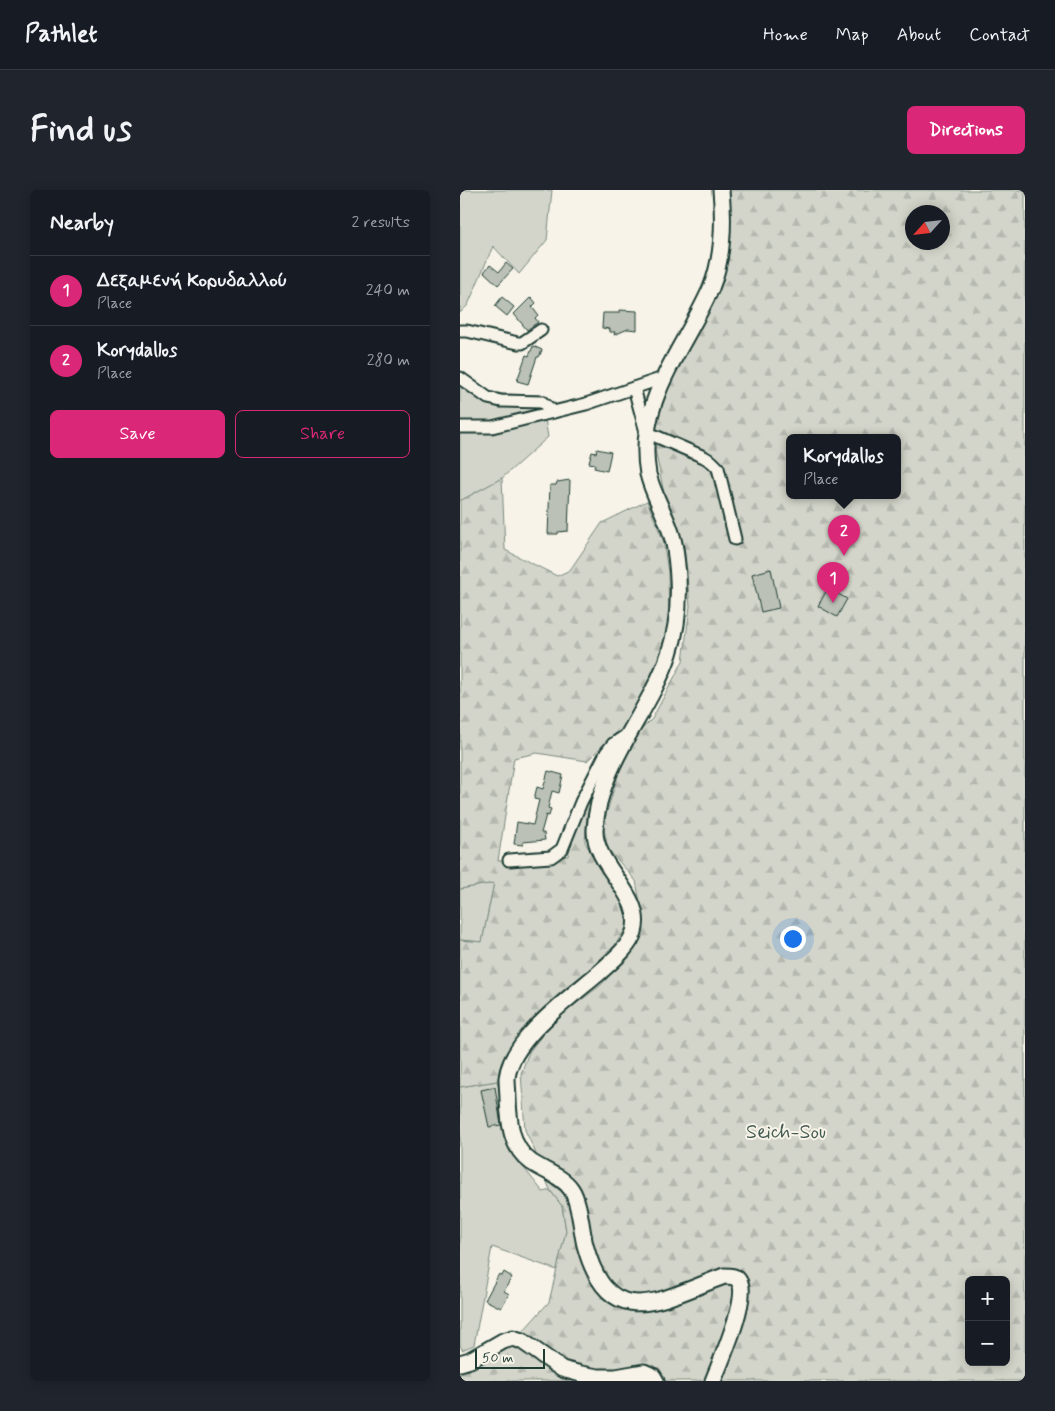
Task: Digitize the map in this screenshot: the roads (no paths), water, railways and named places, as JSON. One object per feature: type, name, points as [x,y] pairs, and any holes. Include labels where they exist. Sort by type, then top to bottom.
[{"type":"street","points":[[712,1381],[737,1316],[742,1295],[737,1278],[724,1276],[670,1297],[648,1302],[628,1303],[613,1296],[603,1286],[595,1273],[586,1247],[574,1194],[568,1185],[529,1160],[521,1152],[514,1140],[509,1124],[507,1078],[519,1047],[554,1011],[612,961],[626,946],[634,932],[635,918],[631,904],[600,854],[595,834],[597,811],[604,786],[669,655],[676,626],[678,605],[675,546],[648,474],[645,454],[646,432],[663,378],[711,287],[718,264],[722,239],[723,210],[720,190]]},
{"type":"street","points":[[460,331],[468,330],[522,343],[541,330]]},
{"type":"street","points":[[460,378],[488,398],[501,401],[542,402],[554,412]]},
{"type":"street","points":[[460,426],[492,427],[586,404],[663,378]]},
{"type":"street","points":[[634,388],[646,432]]},
{"type":"street","points":[[646,432],[704,457],[718,468],[735,539]]},
{"type":"street","points":[[509,860],[551,857],[562,849],[581,802],[606,753],[613,744],[630,733]]},
{"type":"street","points":[[460,1363],[470,1360],[513,1338],[522,1341],[562,1369],[598,1377],[616,1377],[644,1372],[653,1376],[656,1381]]},
{"type":"place","name":"Korydallos","points":[[844,556]]},
{"type":"place","name":"Δεξαμενή Κορυδαλλού","points":[[833,603]]},
{"type":"park label","name":"Seich-Sou","points":[[786,1132]]}]
